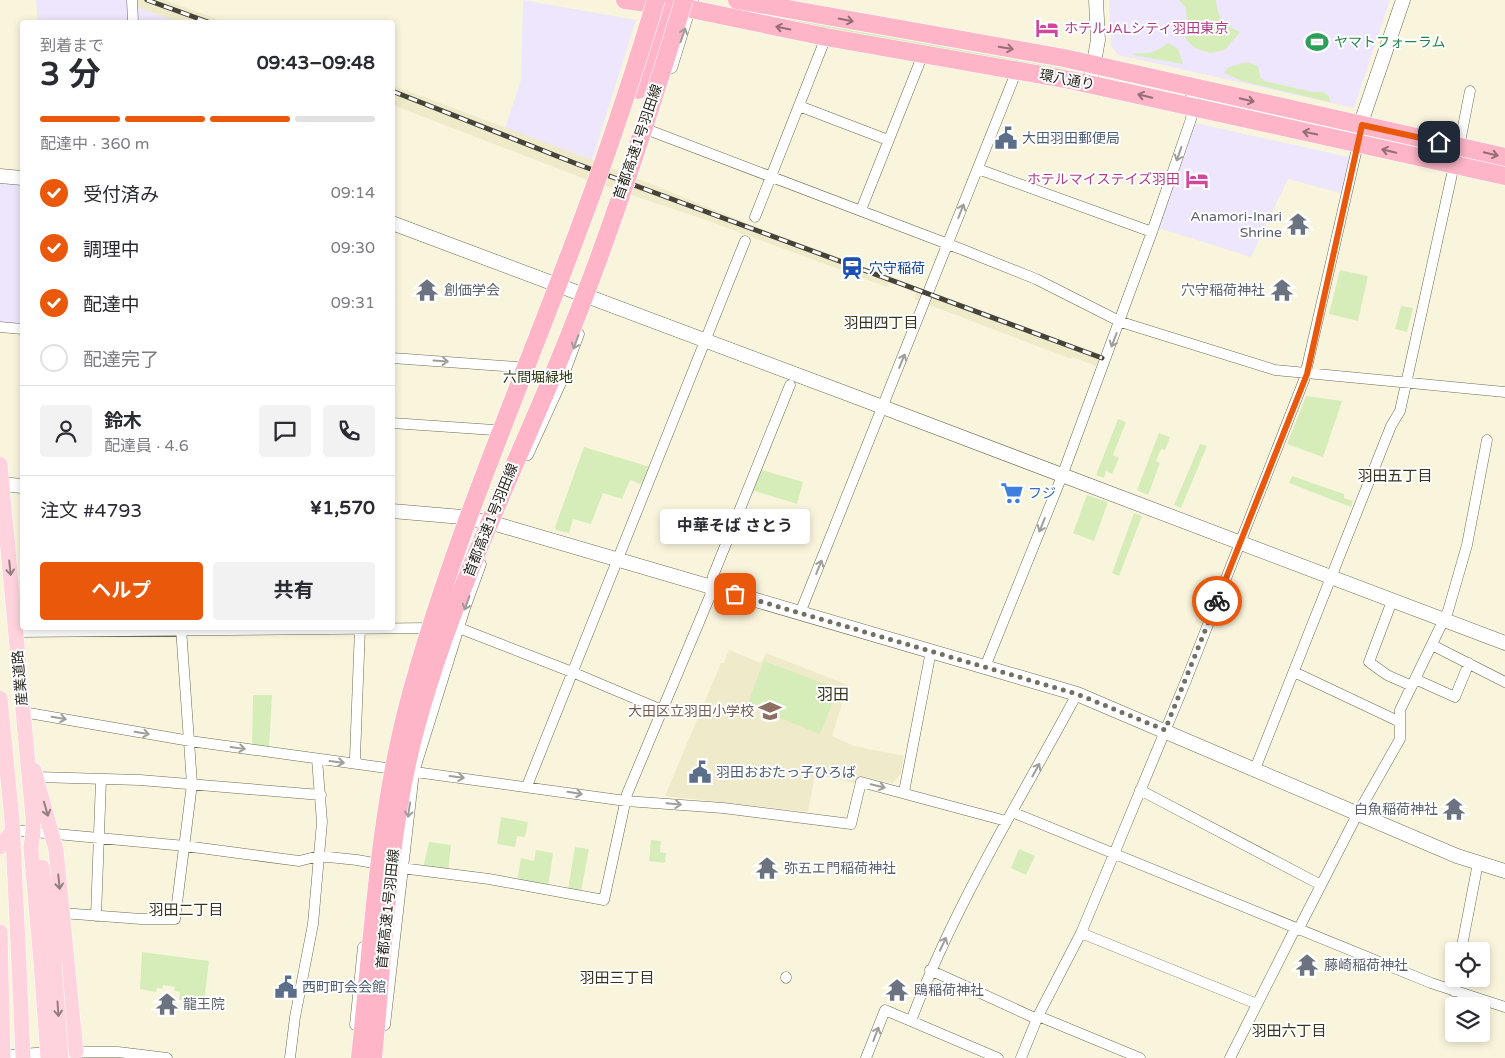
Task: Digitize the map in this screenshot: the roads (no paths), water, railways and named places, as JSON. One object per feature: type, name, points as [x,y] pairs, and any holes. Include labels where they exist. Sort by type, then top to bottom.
[{"type":"highway","name":"環八通り","points":[[625,0],[670,3],[826,37],[1090,84],[1505,176]]},
{"type":"highway","name":"環八通り","points":[[737,0],[1094,66],[1505,157]]},
{"type":"highway","points":[[501,493],[642,92],[670,3]]},
{"type":"highway","name":"首都高速1号羽田線","points":[[360,1058],[384,824],[396,756],[428,635],[479,485],[580,226],[629,88],[670,3]]},
{"type":"highway","name":"首都高速1号羽田線","points":[[373,1058],[398,817],[408,760],[423,704],[444,639],[501,493],[558,362],[602,248],[654,97],[670,3]]},
{"type":"highway","points":[[479,485],[541,353],[642,92]]},
{"type":"main road","name":"産業道路","points":[[0,464],[34,832],[30,848],[47,961]]},
{"type":"main road","name":"産業道路","points":[[0,706],[13,830],[23,1058]]},
{"type":"main road","points":[[27,752],[37,777],[52,833],[76,1055]]},
{"type":"main road","points":[[0,847],[13,830]]},
{"type":"main road","points":[[0,934],[2,1058]]},
{"type":"main road","points":[[47,961],[48,1058]]},
{"type":"main road","points":[[47,961],[61,1058]]},
{"type":"street","points":[[132,0],[133,20]]},
{"type":"street","points":[[1090,84],[1098,40],[1096,0]]},
{"type":"street","points":[[1021,1058],[1037,1018],[1081,933],[1241,543],[1307,374],[1362,125],[1403,0]]},
{"type":"street","points":[[381,1058],[393,966],[401,868],[414,772],[459,628],[496,524],[560,385],[651,131],[670,3]]},
{"type":"street","points":[[601,159],[670,3]]},
{"type":"street","points":[[755,217],[826,37]]},
{"type":"street","points":[[861,210],[923,54]]},
{"type":"street","points":[[800,612],[949,244],[1017,70]]},
{"type":"street","points":[[985,667],[1062,476],[1121,322],[1152,232],[1193,107],[1191,93],[1183,85]]},
{"type":"street","points":[[1459,147],[1470,91]]},
{"type":"street","points":[[799,106],[888,140]]},
{"type":"street","points":[[651,131],[861,210],[1036,279],[1121,322],[1275,370],[1505,392]]},
{"type":"street","points":[[1255,769],[1391,426],[1400,411],[1454,165]]},
{"type":"street","points":[[978,169],[1152,232]]},
{"type":"street","points":[[0,176],[20,178]]},
{"type":"street","points":[[352,1058],[361,960],[388,768],[427,628],[462,517],[517,367],[589,185]]},
{"type":"street","points":[[395,224],[706,338],[1062,476],[1505,643]]},
{"type":"street","points":[[527,786],[745,241]]},
{"type":"street","points":[[0,327],[20,329]]},
{"type":"street","points":[[395,358],[517,367]]},
{"type":"street","points":[[13,830],[185,846],[299,861],[319,856],[489,879],[604,900],[626,801],[713,587],[713,576],[790,385]]},
{"type":"street","points":[[395,423],[494,430]]},
{"type":"street","points":[[1230,1058],[1296,929],[1400,739],[1400,710],[1445,621],[1467,545],[1487,440]]},
{"type":"street","points":[[1,484],[20,486]]},
{"type":"street","points":[[395,511],[462,517],[496,524],[1077,694],[1478,863],[1505,871]]},
{"type":"street","points":[[1392,601],[1369,662],[1387,675],[1413,682],[1455,698],[1468,663]]},
{"type":"street","points":[[395,628],[459,628],[572,672],[662,710]]},
{"type":"street","points":[[17,632],[126,630]]},
{"type":"street","points":[[62,913],[175,919],[192,784],[181,630]]},
{"type":"street","points":[[356,764],[360,630]]},
{"type":"street","points":[[1432,644],[1505,682]]},
{"type":"street","points":[[904,792],[931,651]]},
{"type":"street","points":[[1294,672],[1400,722]]},
{"type":"street","points":[[911,1021],[930,970],[957,913],[1077,694]]},
{"type":"street","points":[[23,712],[190,741],[626,801],[723,808],[851,824],[861,782],[904,792],[1006,821]]},
{"type":"street","points":[[290,1058],[295,1016],[314,924],[321,795],[317,759]]},
{"type":"street","points":[[37,777],[140,780],[321,795]]},
{"type":"street","points":[[96,916],[101,780]]},
{"type":"street","points":[[1140,790],[1321,885]]},
{"type":"street","points":[[1012,812],[1296,929],[1453,991],[1505,1007]]},
{"type":"street","points":[[1463,942],[1478,863]]},
{"type":"street","points":[[1081,933],[1257,1004]]},
{"type":"street","points":[[930,970],[1037,1018],[1140,1058]]},
{"type":"street","points":[[1453,991],[1454,987]]},
{"type":"street","points":[[866,1058],[885,1010],[998,1058]]},
{"type":"street","points":[[2,1058],[118,1052],[167,1058]]},
{"type":"railway","points":[[147,0],[202,20]]},
{"type":"railway","points":[[395,92],[577,164],[1102,358]]},
{"type":"place","name":"ホテルJALシティ羽田東京","points":[[1047,28]]},
{"type":"place","name":"ヤマトフォーラム","points":[[1317,42]]},
{"type":"place","name":"大田羽田郵便局","points":[[1006,138]]},
{"type":"place","name":"ホテルマイステイズ羽田","points":[[1197,179]]},
{"type":"place","name":"Anamori-Inari Shrine","points":[[1298,224]]},
{"type":"place","name":"穴守稲荷","points":[[852,268]]},
{"type":"place","name":"創価学会","points":[[427,290]]},
{"type":"place","name":"穴守稲荷神社","points":[[1282,290]]},
{"type":"place","name":"フジ","points":[[1012,493]]},
{"type":"place","name":"中華そば さとう","points":[[735,594]]},
{"type":"place","name":"大田区立羽田小学校","points":[[770,711]]},
{"type":"place","name":"羽田おおたっ子ひろば","points":[[700,772]]},
{"type":"place","name":"白魚稲荷神社","points":[[1454,809]]},
{"type":"place","name":"弥五エ門稲荷神社","points":[[767,868]]},
{"type":"place","name":"藤崎稲荷神社","points":[[1307,965]]},
{"type":"place","name":"西町町会会館","points":[[286,987]]},
{"type":"place","name":"鴎稲荷神社","points":[[897,990]]},
{"type":"place","name":"龍王院","points":[[167,1004]]},
{"type":"district","name":"羽田四丁目","points":[[881,323]]},
{"type":"district","name":"羽田五丁目","points":[[1395,476]]},
{"type":"district","name":"羽田","points":[[833,695]]},
{"type":"district","name":"羽田二丁目","points":[[186,910]]},
{"type":"district","name":"羽田三丁目","points":[[617,978]]},
{"type":"district","name":"羽田六丁目","points":[[1289,1031]]},
{"type":"park label","name":"六間堀緑地","points":[[538,377]]}]
